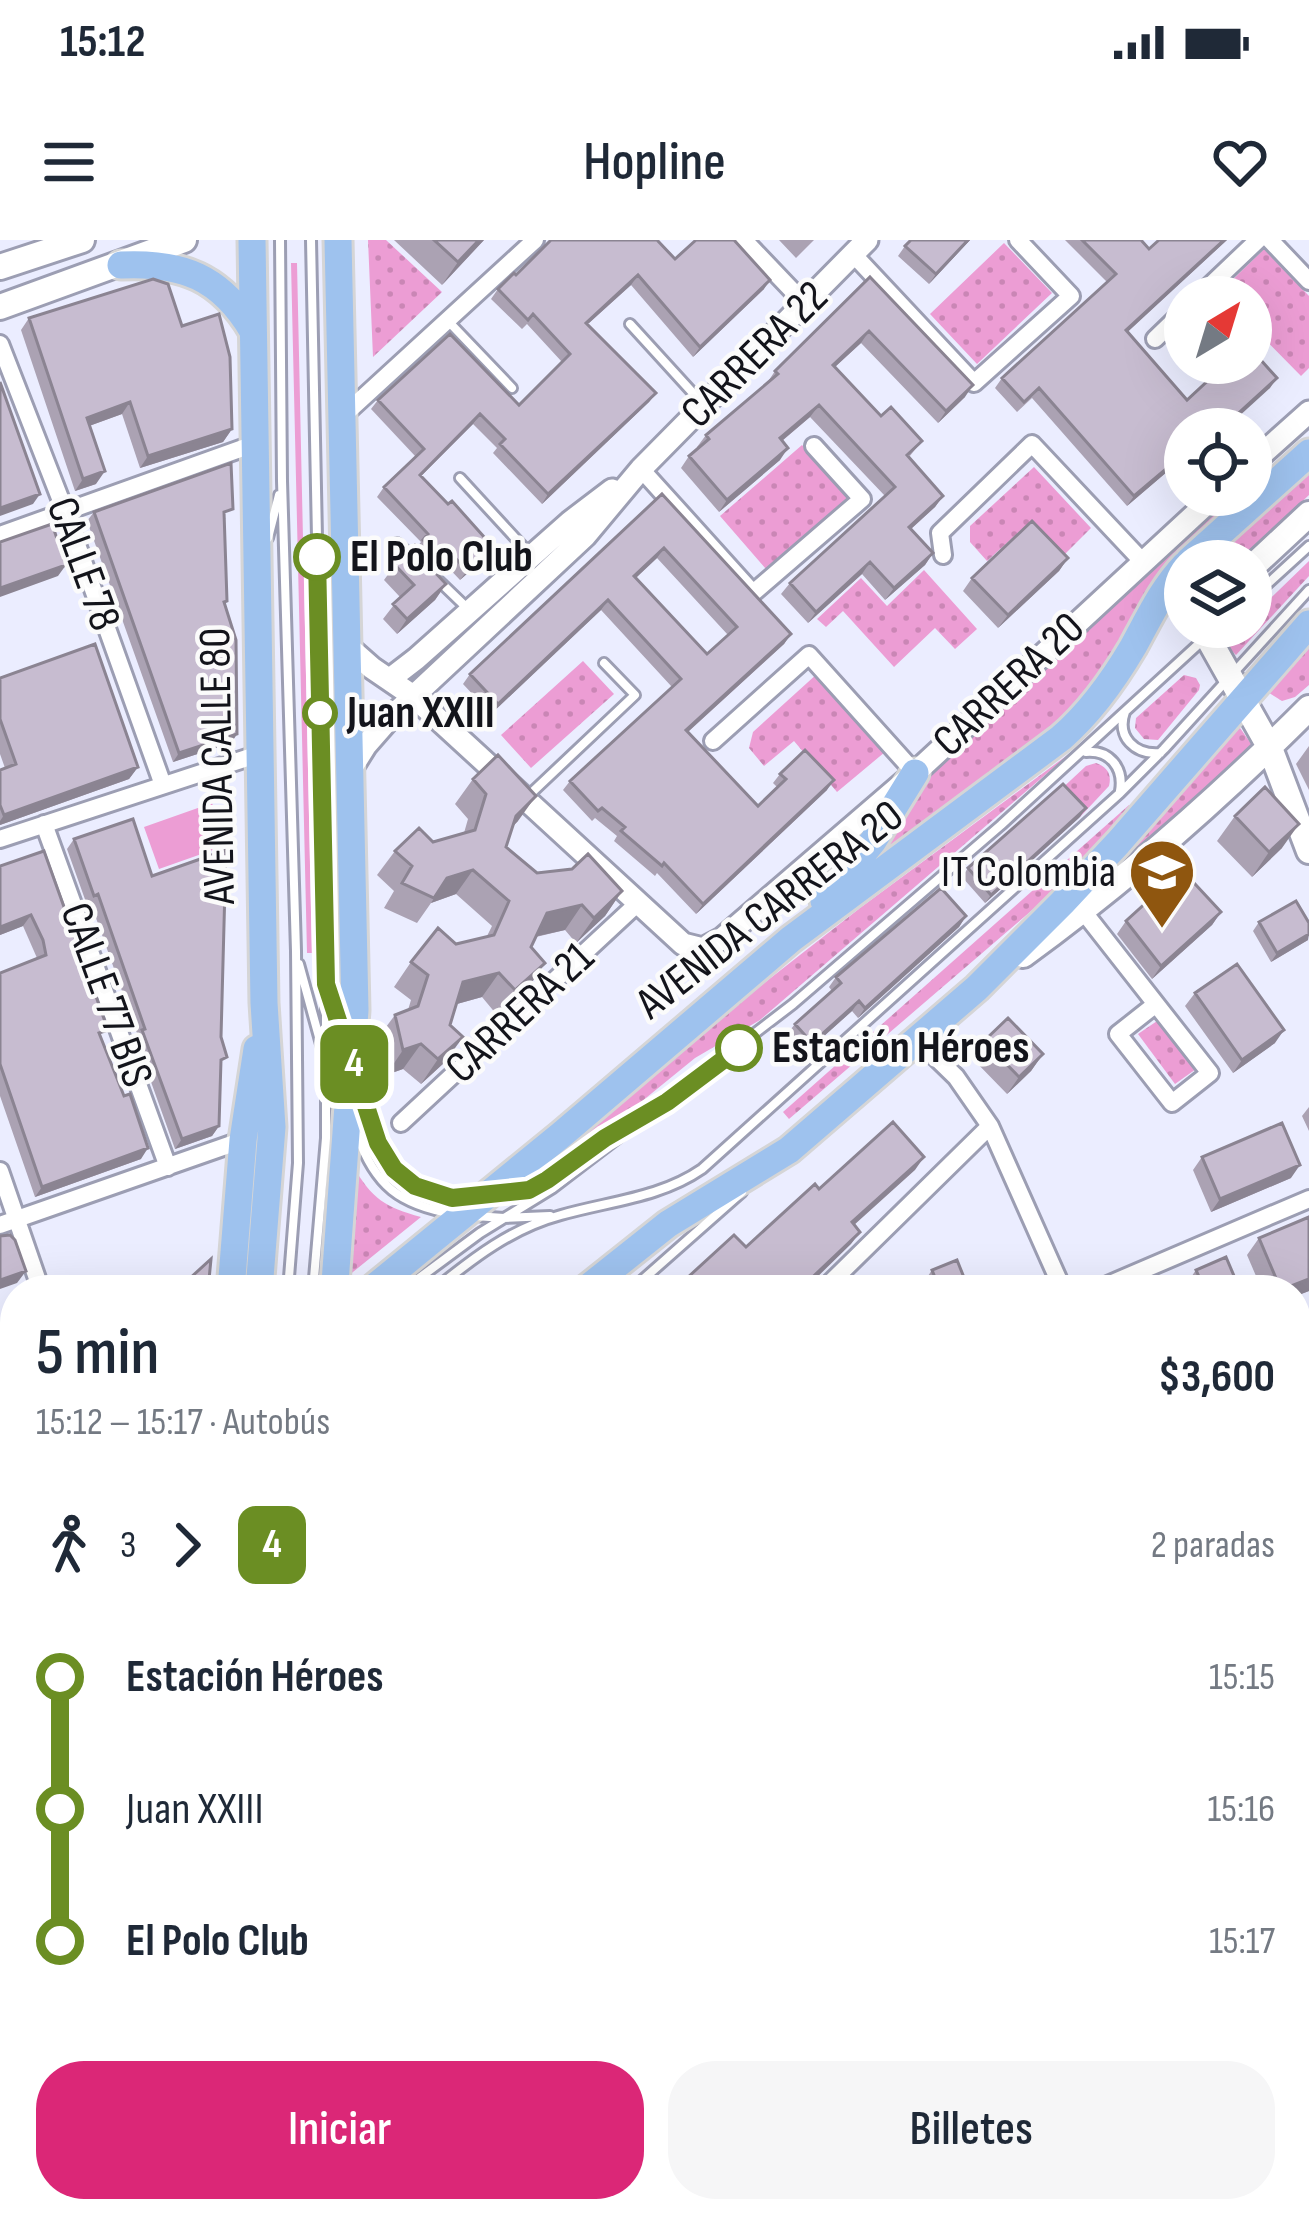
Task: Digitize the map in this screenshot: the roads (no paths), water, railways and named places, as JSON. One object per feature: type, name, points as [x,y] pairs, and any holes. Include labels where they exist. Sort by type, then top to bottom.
[{"type":"highway","name":"AVENIDA CALLE 80","points":[[252,240],[264,1003],[272,1126],[261,1275]]},
{"type":"highway","points":[[326,1275],[349,1112],[339,1059],[355,964],[338,240]]},
{"type":"highway","points":[[121,265],[166,265],[207,280],[235,305],[253,332]]},
{"type":"highway","name":"AVENIDA CARRERA 20","points":[[1213,540],[1309,453]]},
{"type":"highway","name":"AVENIDA CARRERA 20","points":[[389,1275],[791,939],[1078,724],[1112,680],[1164,591]]},
{"type":"highway","points":[[604,1275],[668,1224],[789,1150],[977,988],[1118,843],[1236,687],[1309,623]]},
{"type":"highway","points":[[791,939],[873,841],[915,772]]},
{"type":"highway","points":[[232,1275],[243,1140],[264,1003]]},
{"type":"main road","points":[[0,267],[82,240]]},
{"type":"main road","points":[[0,308],[184,240]]},
{"type":"main road","points":[[1272,548],[1309,514]]},
{"type":"main road","points":[[1218,648],[1270,748],[1309,851]]},
{"type":"main road","points":[[977,988],[1158,849],[1309,708]]},
{"type":"street","points":[[344,415],[535,240]]},
{"type":"street","points":[[744,240],[806,304]]},
{"type":"street","points":[[860,248],[974,382],[1071,296],[1018,240]]},
{"type":"street","points":[[1220,276],[1258,240]]},
{"type":"street","points":[[1270,240],[1309,281]]},
{"type":"street","name":"CARRERA 22","points":[[351,769],[377,731],[585,536],[641,469],[860,248]]},
{"type":"street","points":[[1155,339],[1164,330]]},
{"type":"street","name":"CALLE 78","points":[[0,344],[163,785]]},
{"type":"street","points":[[1272,445],[1309,412]]},
{"type":"street","points":[[0,535],[254,444]]},
{"type":"street","points":[[943,555],[940,533],[1032,444],[1142,561]]},
{"type":"street","points":[[641,469],[753,593],[862,500],[814,446]]},
{"type":"street","name":"CARRERA 22","points":[[390,679],[569,522],[641,469]]},
{"type":"street","name":"CARRERA 20","points":[[638,904],[683,944],[703,950],[722,939],[915,772],[1192,516]]},
{"type":"street","points":[[346,646],[413,696],[638,904]]},
{"type":"street","points":[[713,741],[809,655],[915,772]]},
{"type":"street","points":[[0,839],[262,753]]},
{"type":"street","name":"CALLE 77 BIS","points":[[44,824],[168,1167]]},
{"type":"street","name":"CARRERA 21","points":[[401,1123],[638,904]]},
{"type":"street","points":[[1083,911],[1156,1004],[1210,1073],[1172,1103],[1118,1034],[1156,1004]]},
{"type":"street","points":[[917,1039],[956,1076],[990,1126],[1056,1275]]},
{"type":"street","points":[[838,1275],[990,1126]]},
{"type":"street","points":[[8,1222],[243,1140]]},
{"type":"street","points":[[0,1171],[8,1222],[34,1275]]},
{"type":"street","points":[[1131,1275],[1309,1199]]},
{"type":"lane","points":[[280,240],[298,1163],[289,1275]]},
{"type":"lane","points":[[311,240],[326,984],[339,1059],[326,1138],[324,1275]]},
{"type":"lane","points":[[447,320],[512,388]]},
{"type":"lane","points":[[630,324],[704,406]]},
{"type":"lane","points":[[460,478],[532,555]]},
{"type":"lane","points":[[257,584],[282,482]]},
{"type":"lane","points":[[397,543],[470,610]]},
{"type":"lane","points":[[1272,579],[1309,546]]},
{"type":"lane","points":[[349,1112],[374,1175],[394,1193],[422,1206],[504,1218],[559,1215],[663,1190],[702,1168],[1236,687],[1309,590]]},
{"type":"lane","points":[[423,1275],[480,1233],[553,1189],[794,1004],[1080,754],[1191,648]]},
{"type":"lane","points":[[525,799],[635,695],[604,663]]},
{"type":"lane","points":[[1126,711],[1123,729],[1132,746],[1160,753]]},
{"type":"lane","points":[[1080,754],[1102,753],[1112,760],[1122,781],[1120,793]]},
{"type":"lane","points":[[296,951],[378,1143],[394,1169],[415,1186],[437,1195],[452,1198],[529,1190],[667,1102]]},
{"type":"lane","points":[[326,984],[339,1059]]},
{"type":"lane","points":[[648,1275],[789,1150]]},
{"type":"lane","points":[[454,1275],[495,1244],[559,1215]]},
{"type":"place","name":"El Polo Club","points":[[317,557]]},
{"type":"place","name":"Juan XXIII","points":[[320,713]]},
{"type":"place","name":"IT Colombia","points":[[1162,931]]},
{"type":"place","name":"Estación Héroes","points":[[739,1048]]}]
